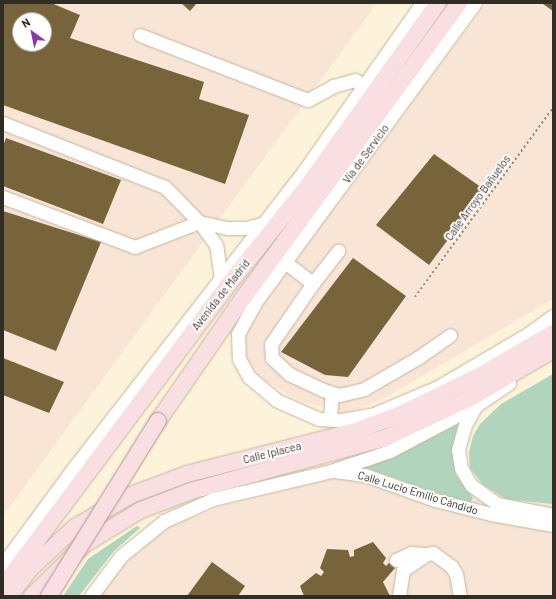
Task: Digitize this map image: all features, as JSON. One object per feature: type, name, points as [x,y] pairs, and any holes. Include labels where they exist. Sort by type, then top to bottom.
[{"type":"main road","name":"Avenida de Madrid","points":[[3,586],[224,290],[309,184],[438,3]]},
{"type":"main road","name":"Avenida de Madrid","points":[[49,596],[158,421],[244,296],[459,3]]},
{"type":"main road","name":"Calle Iplacea","points":[[9,596],[30,569],[75,527],[131,495],[187,474],[330,438],[401,414],[481,375],[553,333]]},
{"type":"main road","name":"Calle Iplacea","points":[[32,596],[85,544],[141,510],[192,491],[385,438],[470,398],[553,351]]},
{"type":"street","points":[[3,564],[69,474],[263,224],[365,86],[422,3]]},
{"type":"street","name":"Vía de Servicio","points":[[330,420],[307,415],[276,400],[249,377],[239,359],[238,334],[255,303],[286,263],[475,3]]},
{"type":"street","points":[[140,35],[308,100],[333,86],[355,80],[365,86]]},
{"type":"street","points":[[3,123],[165,187],[199,222],[216,245],[221,279]]},
{"type":"street","points":[[3,197],[134,247],[199,222],[228,228],[245,228],[263,224]]},
{"type":"street","points":[[338,251],[313,283],[271,344],[272,358],[289,374],[338,395],[364,389],[419,357],[450,335]]},
{"type":"street","points":[[286,263],[313,283]]},
{"type":"street","points":[[332,393],[330,420],[374,414],[436,388],[528,334],[553,316]]},
{"type":"street","points":[[91,596],[121,556],[164,521],[213,499],[331,471],[390,451],[475,406],[553,351]]},
{"type":"street","name":"Calle Lucio Emilio Cándido","points":[[475,406],[465,425],[458,449],[461,468],[471,486],[497,504],[553,515]]},
{"type":"street","name":"Calle Lucio Emilio Cándido","points":[[331,471],[365,475],[435,500],[491,514],[553,524]]},
{"type":"street","points":[[396,560],[411,553],[433,553],[451,566],[456,574],[460,596]]},
{"type":"street","points":[[399,596],[403,570],[427,554]]},
{"type":"path","name":"Calle Arroyo Bañuelos","points":[[415,297],[553,108]]},
{"type":"shaded area","points":[[3,3],[377,3],[3,516]]},
{"type":"shaded area","points":[[486,3],[553,3],[553,299],[381,400],[345,413],[299,401],[260,377],[247,360],[245,329]]},
{"type":"shaded area","points":[[335,478],[449,487],[553,501],[553,596],[99,596],[125,563],[168,527],[225,505]]},
{"type":"green space","points":[[553,374],[553,504],[506,499],[483,485],[470,468],[469,452],[473,436],[480,424],[501,404]]},
{"type":"green space","points":[[458,424],[452,453],[456,475],[473,498],[469,504],[362,467],[404,451]]},
{"type":"green space","points":[[137,526],[140,528],[114,551],[79,596],[63,596],[88,559]]},
{"type":"building","points":[[3,3],[51,3],[80,15],[70,38],[204,82],[199,99],[249,115],[225,184],[3,105]]},
{"type":"building","points":[[181,3],[197,3],[190,11]]},
{"type":"building","points":[[553,3],[553,11],[543,4]]},
{"type":"building","points":[[6,138],[121,180],[103,224],[3,186],[3,146]]},
{"type":"building","points":[[434,154],[485,190],[429,265],[376,225]]},
{"type":"building","points":[[3,211],[101,242],[56,351],[3,330]]},
{"type":"building","points":[[353,258],[406,296],[348,377],[325,375],[281,352]]},
{"type":"building","points":[[3,358],[64,382],[49,413],[3,395]]},
{"type":"building","points":[[373,542],[386,558],[383,563],[386,566],[389,563],[395,568],[383,582],[390,596],[304,596],[300,586],[316,573],[321,576],[324,572],[320,568],[327,549],[348,550],[350,557],[354,556],[354,550]]},
{"type":"building","points":[[212,562],[245,586],[238,596],[187,596]]}]
